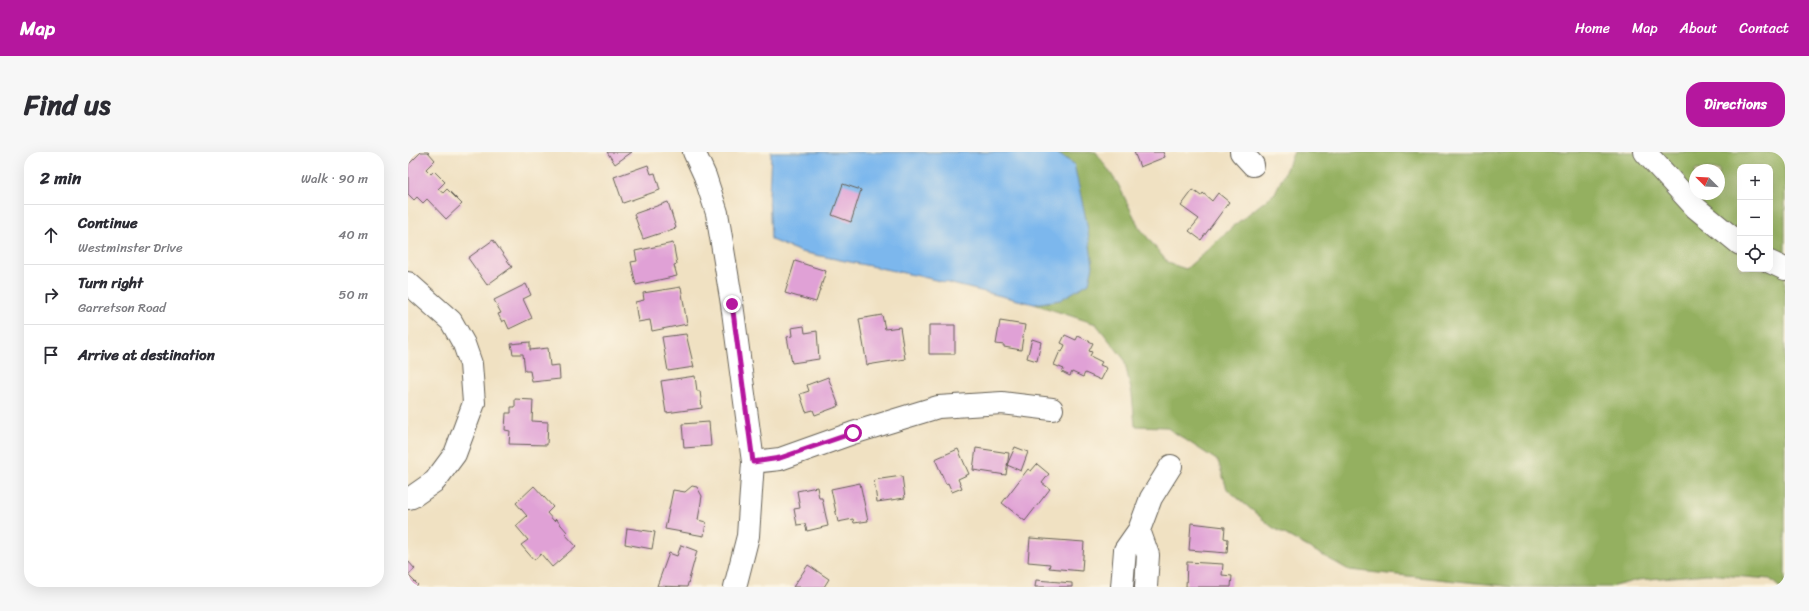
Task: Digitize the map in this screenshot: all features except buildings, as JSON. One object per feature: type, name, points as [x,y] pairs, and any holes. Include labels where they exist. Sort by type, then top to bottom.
[{"type":"street","points":[[694,152],[705,176],[717,213],[732,304],[753,462],[748,536],[735,587]]},
{"type":"street","points":[[1645,152],[1696,208],[1737,242]]},
{"type":"street","points":[[1773,263],[1785,269]]},
{"type":"street","points":[[408,284],[451,322],[464,344],[471,364],[474,403],[455,454],[435,481],[412,497],[408,498]]},
{"type":"street","points":[[753,462],[780,458],[853,433],[938,407],[1002,402],[1052,409]]},
{"type":"street","points":[[1122,587],[1125,550],[1139,530],[1151,498],[1171,466]]},
{"type":"street","points":[[1139,530],[1148,555],[1146,587]]},
{"type":"green space","points":[[1055,152],[1096,152],[1118,184],[1139,227],[1168,263],[1186,269],[1237,223],[1275,193],[1294,152],[1785,152],[1785,587],[1779,587],[1770,579],[1707,574],[1638,580],[1610,587],[1516,587],[1349,570],[1272,527],[1227,489],[1218,461],[1166,427],[1135,426],[1132,394],[1124,359],[1096,324],[1034,304],[1060,300],[1074,164]]},
{"type":"water","points":[[771,152],[1055,152],[1074,164],[1087,224],[1093,266],[1089,283],[1060,300],[1034,304],[919,276],[801,252],[771,240],[769,194]]},
{"type":"route","points":[[732,304],[753,462],[780,458],[853,433]]}]
